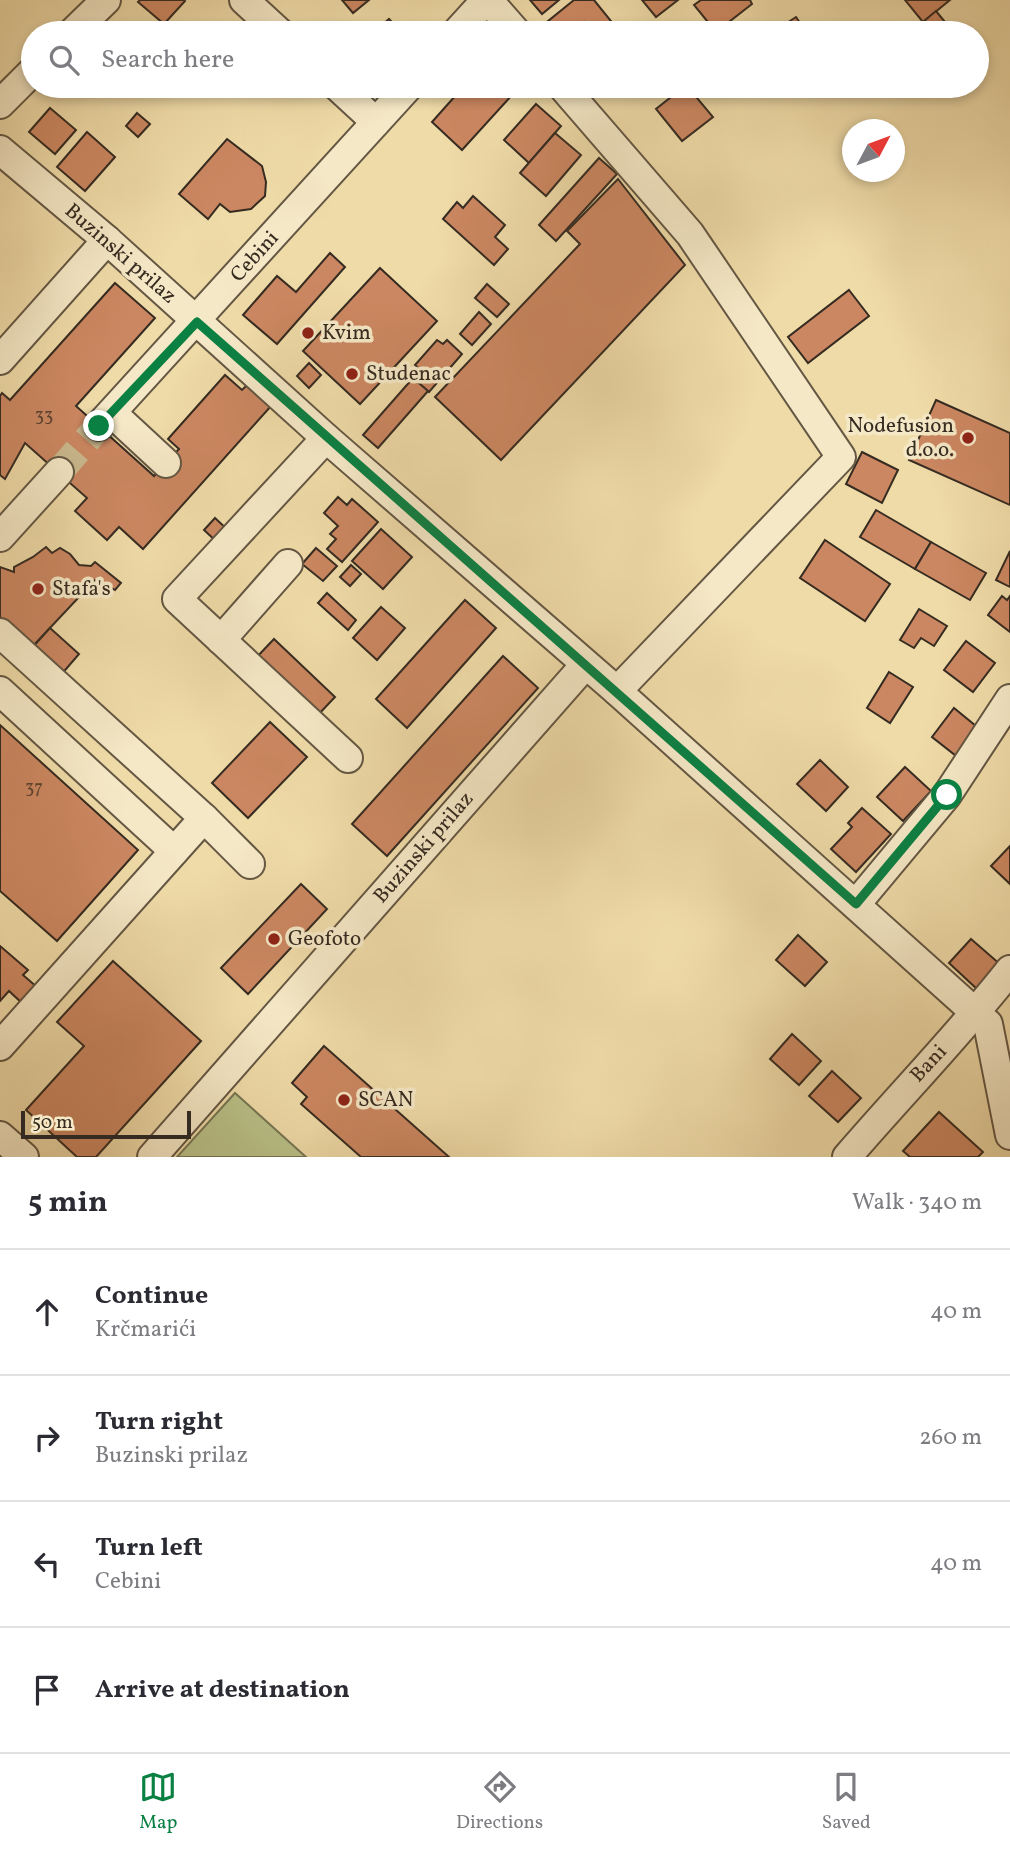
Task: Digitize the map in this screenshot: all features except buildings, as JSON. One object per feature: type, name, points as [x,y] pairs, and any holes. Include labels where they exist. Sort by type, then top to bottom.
[{"type":"street","points":[[84,21],[106,0]]},
{"type":"street","points":[[244,0],[267,21]]},
{"type":"street","points":[[467,21],[487,0],[506,21]]},
{"type":"street","points":[[0,104],[21,83]]},
{"type":"street","points":[[350,98],[376,122]]},
{"type":"street","name":"Cebini","points":[[166,463],[106,419],[398,98]]},
{"type":"street","points":[[572,98],[690,234],[841,457],[617,691]]},
{"type":"street","name":"Buzinski prilaz","points":[[0,150],[107,240],[326,438],[617,691],[856,904],[991,1019]]},
{"type":"street","points":[[0,360],[107,240]]},
{"type":"street","points":[[326,438],[177,599],[348,758]]},
{"type":"street","points":[[0,537],[59,472]]},
{"type":"street","points":[[221,639],[288,564]]},
{"type":"street","points":[[0,633],[204,818],[250,864]]},
{"type":"street","name":"Buzinski prilaz","points":[[152,1157],[585,665]]},
{"type":"street","points":[[0,691],[174,851]]},
{"type":"street","points":[[856,904],[947,795],[1010,699]]},
{"type":"street","points":[[0,1046],[204,818]]},
{"type":"street","name":"Bani","points":[[847,1157],[913,1081],[991,1019],[1010,970]]},
{"type":"street","points":[[991,1019],[1010,1136]]},
{"type":"street","points":[[0,1136],[24,1157]]},
{"type":"green space","points":[[235,1093],[306,1157],[177,1157]]},
{"type":"tunnel","points":[[59,472],[99,426]]},
{"type":"place","name":"Kvim","points":[[308,333]]},
{"type":"place","name":"Studenac","points":[[352,374]]},
{"type":"place","name":"Nodefusion d.o.o.","points":[[968,438]]},
{"type":"place","name":"Stafa's","points":[[38,589]]},
{"type":"place","name":"Geofoto","points":[[274,939]]},
{"type":"place","name":"SCAN","points":[[344,1100]]},
{"type":"route","points":[[99,426],[197,322],[856,904],[947,795]]}]
